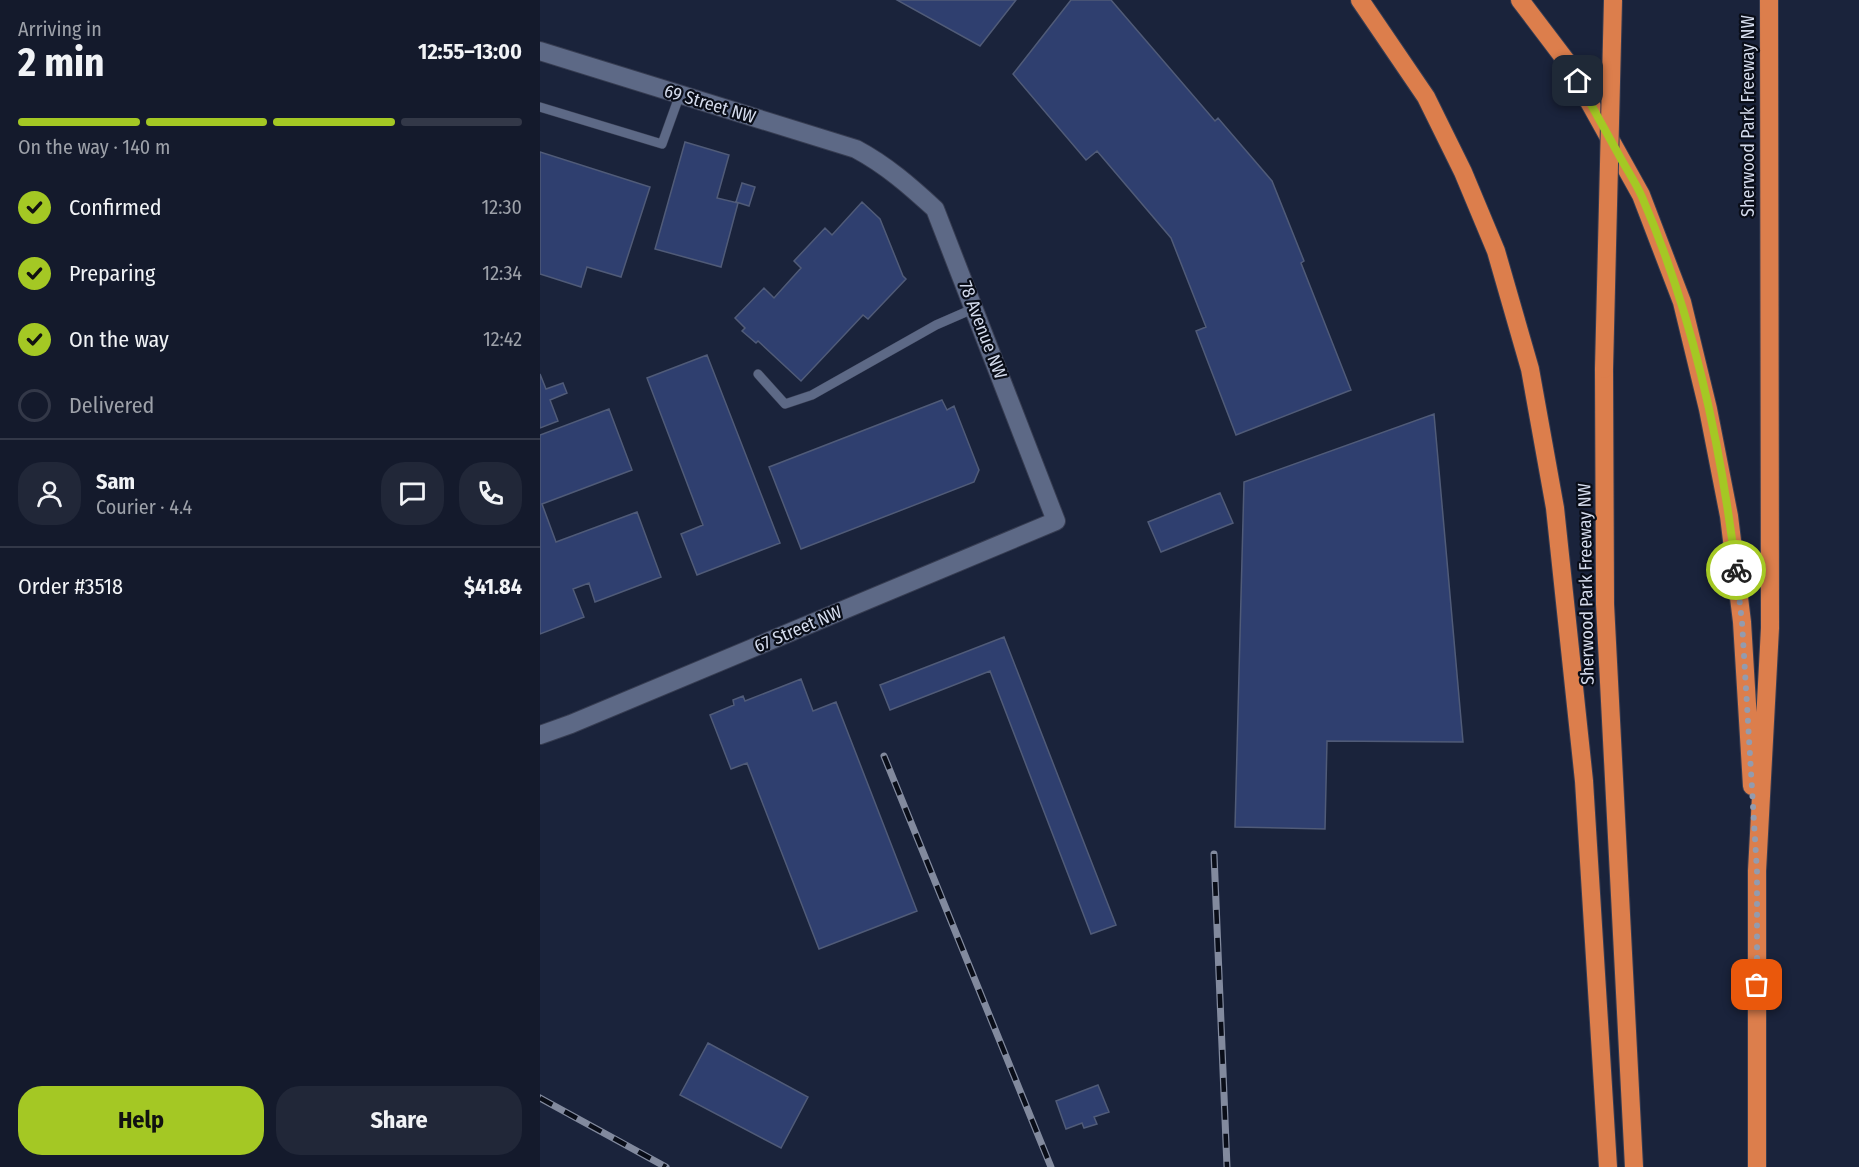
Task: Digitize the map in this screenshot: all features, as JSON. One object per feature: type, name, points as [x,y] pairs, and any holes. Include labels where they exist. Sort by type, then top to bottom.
[{"type":"highway","points":[[1360,0],[1426,97],[1463,172],[1496,251],[1530,369],[1555,508],[1584,781],[1608,1167]]},
{"type":"highway","points":[[1520,0],[1567,62],[1641,195],[1682,302],[1708,409],[1729,516],[1742,622],[1757,872]]},
{"type":"highway","name":"Sherwood Park Freeway NW","points":[[1613,0],[1604,369],[1605,603],[1634,1167]]},
{"type":"highway","name":"Sherwood Park Freeway NW","points":[[1757,1167],[1757,872],[1770,628],[1769,0]]},
{"type":"street","name":"69 Street NW","points":[[540,51],[856,149],[879,161]]},
{"type":"street","name":"78 Avenue NW","points":[[879,161],[908,183],[935,209],[1056,521]]},
{"type":"street","name":"67 Street NW","points":[[540,735],[1056,521]]},
{"type":"lane","points":[[540,107],[662,144],[680,94]]},
{"type":"lane","points":[[758,374],[785,404],[812,395],[936,325],[975,308]]},
{"type":"building","points":[[897,0],[1016,0],[980,46]]},
{"type":"building","points":[[1071,0],[1111,0],[1215,121],[1218,118],[1272,181],[1304,261],[1301,263],[1351,390],[1236,435],[1196,331],[1206,327],[1171,238],[1097,151],[1086,160],[1013,74]]},
{"type":"building","points":[[685,142],[729,155],[717,198],[738,203],[721,267],[655,249]]},
{"type":"building","points":[[540,152],[650,187],[621,277],[587,267],[581,287],[540,274]]},
{"type":"building","points":[[742,183],[755,187],[749,206],[736,202]]},
{"type":"building","points":[[862,202],[880,219],[906,279],[868,319],[863,315],[801,381],[758,341],[756,343],[742,331],[745,328],[735,318],[764,288],[774,298],[801,268],[794,261],[825,228],[832,235]]},
{"type":"building","points":[[707,355],[780,543],[697,575],[681,534],[703,525],[647,378]]},
{"type":"building","points":[[540,374],[546,389],[563,383],[567,393],[550,400],[558,421],[540,428]]},
{"type":"building","points":[[942,400],[947,410],[954,406],[979,470],[974,482],[801,549],[769,467]]},
{"type":"building","points":[[609,409],[632,470],[542,504],[556,542],[637,512],[661,577],[595,602],[589,583],[573,589],[584,617],[540,634],[540,435]]},
{"type":"building","points":[[1434,414],[1463,742],[1327,741],[1325,829],[1235,827],[1244,482]]},
{"type":"building","points":[[1220,493],[1233,523],[1161,552],[1148,522]]},
{"type":"building","points":[[1004,637],[1116,925],[1091,934],[990,671],[890,710],[880,685]]},
{"type":"building","points":[[801,679],[813,711],[836,702],[917,911],[819,949],[747,763],[731,769],[710,715],[734,705],[733,700],[743,696],[745,701]]},
{"type":"building","points":[[708,1043],[808,1097],[781,1148],[680,1095]]},
{"type":"building","points":[[1098,1085],[1109,1112],[1094,1117],[1097,1124],[1084,1128],[1082,1123],[1066,1129],[1056,1101]]},
{"type":"railway","points":[[884,756],[1051,1167]]},
{"type":"railway","points":[[1214,854],[1227,1167]]},
{"type":"railway","points":[[540,1098],[666,1167]]},
{"type":"way so far","points":[[1736,570],[1742,622],[1757,872],[1757,985]]},
{"type":"route","points":[[1578,81],[1641,195],[1682,302],[1708,409],[1729,516],[1736,570]]}]
